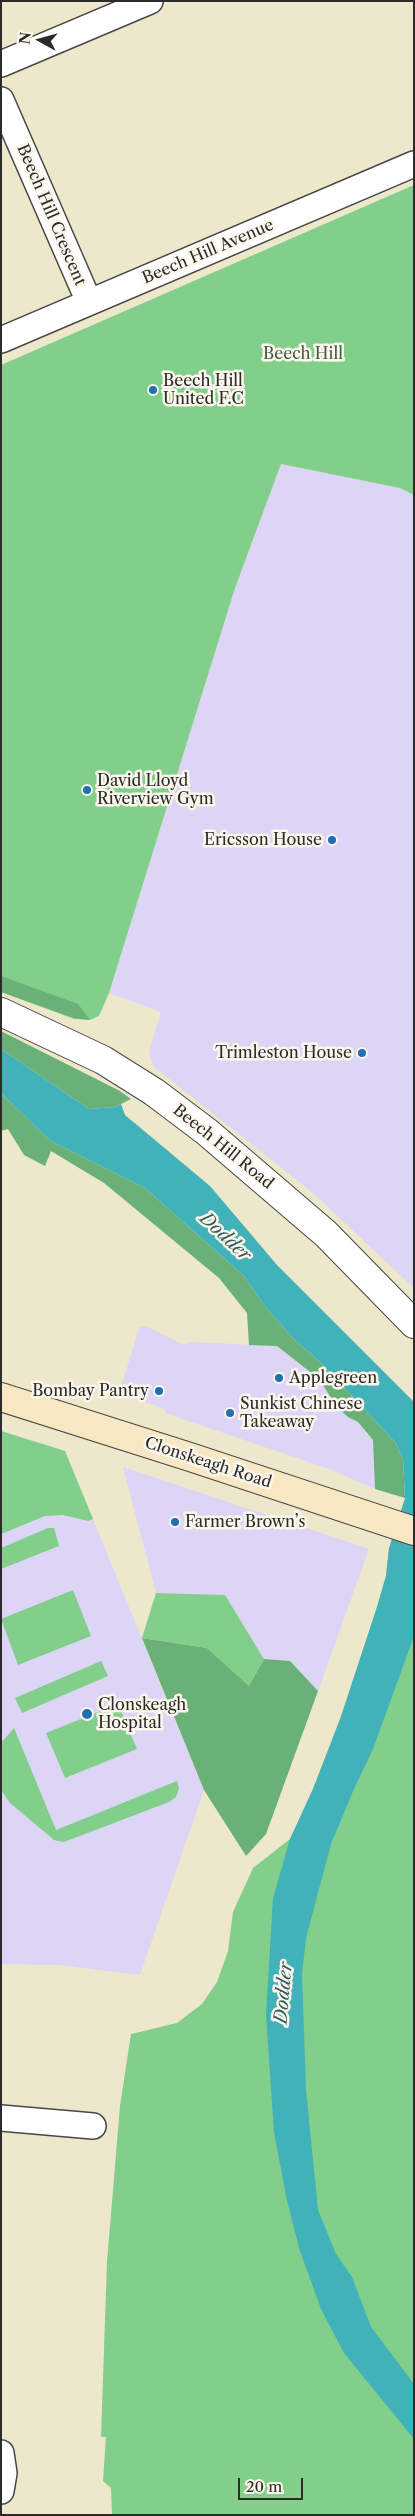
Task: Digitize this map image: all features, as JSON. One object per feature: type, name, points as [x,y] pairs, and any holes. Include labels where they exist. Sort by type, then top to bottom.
[{"type":"main road","name":"Clonskeagh Road","points":[[1,1397],[414,1531]]},
{"type":"street","points":[[1,64],[150,1]]},
{"type":"street","name":"Beech Hill Crescent","points":[[1,100],[89,302]]},
{"type":"street","name":"Beech Hill Avenue","points":[[1,340],[414,164]]},
{"type":"street","name":"Beech Hill Road","points":[[1,1012],[103,1060],[154,1092],[221,1145],[326,1234],[414,1324]]},
{"type":"street","points":[[1,2118],[93,2126]]},
{"type":"street","points":[[1,2453],[4,2473],[1,2491]]},
{"type":"shaded area","points":[[281,464],[400,488],[414,495],[414,1288],[312,1192],[154,1067],[149,1052],[161,1012],[109,993],[235,588]]},
{"type":"shaded area","points":[[140,1326],[146,1326],[183,1345],[190,1342],[277,1346],[319,1379],[337,1407],[348,1417],[358,1422],[373,1440],[375,1489],[329,1469],[165,1413],[165,1409],[119,1393]]},
{"type":"shaded area","name":"Clonskeagh Hospital","points":[[1,1431],[65,1451],[204,1790],[140,1975],[59,1965],[1,1964]]},
{"type":"shaded area","points":[[123,1467],[369,1549],[318,1691],[290,1661],[264,1659],[225,1595],[156,1593]]},
{"type":"green space","name":"David Lloyd Riverview Gym","points":[[414,185],[414,495],[400,488],[281,464],[235,588],[109,993],[99,1016],[90,1020],[74,1019],[1,992],[1,365]]},
{"type":"green space","points":[[1,976],[78,1004],[90,1020],[74,1018],[1,992]]},
{"type":"green space","points":[[1,1031],[120,1091],[131,1099],[115,1107],[89,1109],[1,1049]]},
{"type":"green space","points":[[1,1093],[49,1140],[145,1188],[244,1276],[267,1309],[294,1339],[321,1363],[395,1442],[403,1459],[405,1498],[375,1489],[373,1440],[358,1422],[348,1417],[337,1407],[319,1379],[277,1346],[249,1345],[247,1313],[219,1278],[104,1183],[51,1151],[45,1166],[24,1155],[8,1129],[1,1131]]},
{"type":"green space","points":[[1,1431],[65,1451],[93,1519],[88,1521],[63,1515],[45,1516],[1,1534]]},
{"type":"green space","points":[[48,1528],[54,1528],[59,1546],[1,1569],[1,1548]]},
{"type":"green space","points":[[389,1548],[414,1557],[414,2515],[112,2515],[111,2488],[103,2481],[106,2437],[101,2437],[107,2262],[120,2106],[131,2034],[177,2023],[202,2004],[217,1982],[228,1951],[233,1912],[253,1868],[290,1839],[313,1789],[341,1716],[377,1607],[386,1576]]},
{"type":"green space","points":[[73,1590],[91,1636],[18,1665],[1,1619]]},
{"type":"green space","points":[[156,1593],[225,1595],[264,1659],[249,1686],[207,1648],[142,1638]]},
{"type":"green space","points":[[142,1638],[207,1648],[249,1686],[264,1659],[290,1661],[318,1691],[266,1834],[246,1856],[204,1790]]},
{"type":"green space","points":[[101,1661],[108,1676],[22,1713],[15,1698]]},
{"type":"green space","points":[[118,1704],[137,1749],[65,1778],[46,1733]]},
{"type":"green space","points":[[14,1728],[56,1830],[177,1781],[179,1788],[176,1797],[169,1802],[64,1842],[54,1840],[10,1803],[1,1790],[1,1743]]},
{"type":"water","name":"Dodder","points":[[1,1049],[89,1109],[115,1107],[121,1104],[125,1115],[210,1186],[277,1265],[414,1402],[414,1636],[373,1749],[331,1844],[306,1938],[302,1974],[306,2090],[318,2210],[336,2254],[352,2277],[371,2327],[414,2384],[414,2439],[344,2353],[321,2309],[300,2251],[287,2201],[274,2132],[266,2015],[273,1898],[290,1839],[313,1789],[341,1717],[377,1607],[386,1576],[389,1548],[405,1498],[403,1459],[395,1442],[321,1363],[294,1339],[267,1309],[244,1276],[145,1188],[49,1140],[1,1093]]},
{"type":"place","name":"Beech Hill United F.C","points":[[153,390]]},
{"type":"place","name":"David Lloyd Riverview Gym","points":[[87,790]]},
{"type":"place","name":"Ericsson House","points":[[332,840]]},
{"type":"place","name":"Trimleston House","points":[[362,1053]]},
{"type":"place","name":"Applegreen","points":[[279,1378]]},
{"type":"place","name":"Bombay Pantry","points":[[159,1391]]},
{"type":"place","name":"Sunkist Chinese Takeaway","points":[[230,1413]]},
{"type":"place","name":"Farmer Brown’s","points":[[175,1522]]},
{"type":"place","name":"Clonskeagh Hospital","points":[[87,1714]]},
{"type":"park label","name":"Beech Hill","points":[[303,354]]}]
